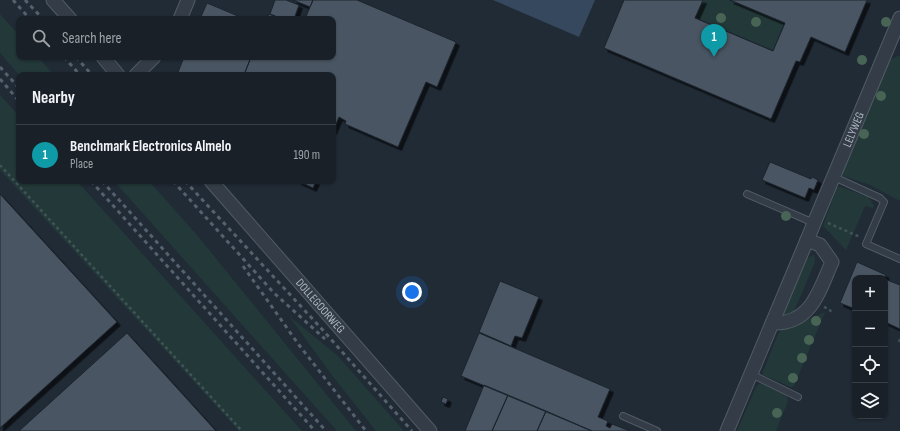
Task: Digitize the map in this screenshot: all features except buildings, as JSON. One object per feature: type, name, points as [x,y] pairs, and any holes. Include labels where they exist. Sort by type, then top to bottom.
[{"type":"street","points":[[53,0],[67,16]]},
{"type":"street","points":[[181,16],[188,0]]},
{"type":"street","name":"LELYWEG","points":[[727,431],[900,18]]},
{"type":"street","points":[[106,60],[116,72]]},
{"type":"street","points":[[139,72],[151,60]]},
{"type":"street","name":"DOLLEGOORWEG","points":[[214,184],[430,431]]},
{"type":"street","points":[[772,323],[786,324],[796,319],[814,303],[832,262],[820,245],[807,240]]},
{"type":"lane","points":[[834,177],[875,194],[884,202],[866,244],[900,259]]},
{"type":"lane","points":[[747,194],[815,220]]},
{"type":"lane","points":[[751,374],[798,397]]},
{"type":"lane","points":[[623,416],[658,431]]},
{"type":"path","points":[[0,165],[16,182]]},
{"type":"path","points":[[17,184],[242,431]]},
{"type":"path","points":[[815,220],[868,241]]},
{"type":"green space","points":[[703,0],[729,0],[784,23],[773,50],[696,18]]},
{"type":"green space","points":[[0,14],[16,32],[16,60],[41,60],[51,72],[16,72],[0,53]]},
{"type":"green space","points":[[900,55],[900,201],[870,185],[843,176],[843,169],[887,64],[892,59]]},
{"type":"green space","points":[[0,95],[16,113],[16,184],[80,184],[302,431],[239,431],[0,170]]},
{"type":"green space","points":[[117,184],[152,184],[197,235],[356,431],[337,431]]},
{"type":"green space","points":[[837,187],[841,187],[868,197],[874,205],[873,208],[865,206],[846,250],[823,226]]},
{"type":"green space","points":[[813,255],[815,262],[793,314],[781,317],[804,260]]},
{"type":"green space","points":[[825,312],[794,386],[791,387],[763,375],[778,334],[781,330]]},
{"type":"green space","points":[[289,316],[337,355],[404,431],[376,431],[331,374]]},
{"type":"green space","points":[[760,383],[786,394],[788,401],[776,431],[737,431],[756,387]]},
{"type":"water","points":[[493,0],[595,0],[579,37]]},
{"type":"railway","points":[[13,0],[27,16]]},
{"type":"railway","points":[[25,0],[40,16]]},
{"type":"railway","points":[[67,60],[77,72]]},
{"type":"railway","points":[[79,60],[89,72]]},
{"type":"railway","points":[[0,67],[16,85]]},
{"type":"railway","points":[[0,79],[16,98]]},
{"type":"railway","points":[[94,184],[315,431]]},
{"type":"railway","points":[[105,184],[326,431]]},
{"type":"railway","points":[[176,184],[274,293],[325,339]]},
{"type":"railway","points":[[188,184],[320,327],[412,431]]},
{"type":"railway","points":[[243,266],[299,345],[366,431]]},
{"type":"place","name":"Benchmark Electronics Almelo","points":[[714,57]]}]
